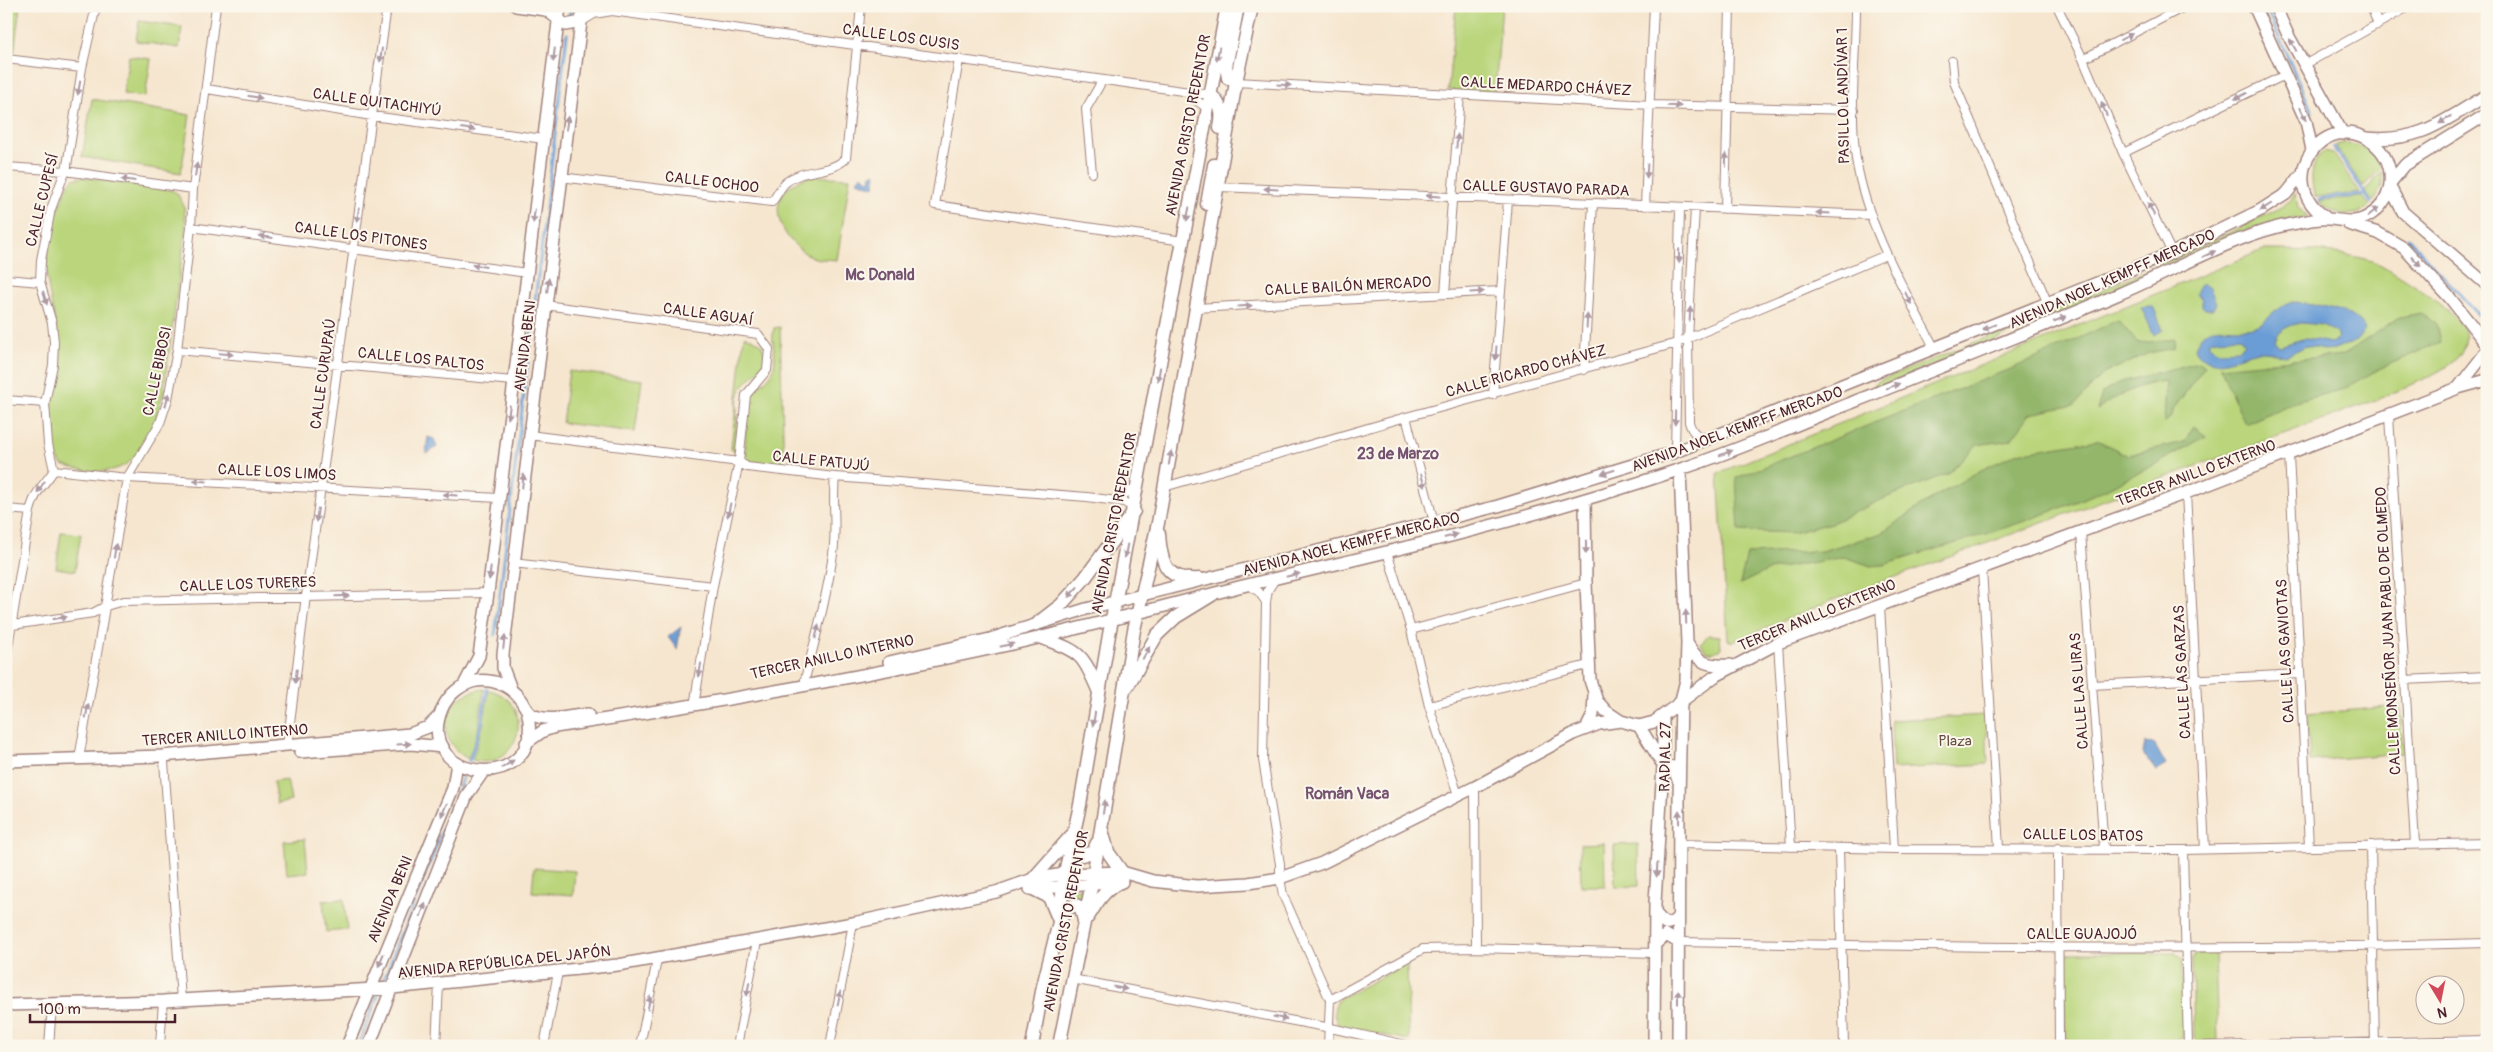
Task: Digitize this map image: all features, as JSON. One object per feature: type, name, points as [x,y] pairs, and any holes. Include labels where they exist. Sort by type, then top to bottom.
[{"type":"main road","name":"AVENIDA CRISTO REDENTOR","points":[[1032,1046],[1043,986],[1059,922],[1071,838],[1080,805],[1112,619],[1227,6]]},
{"type":"main road","points":[[1236,82],[1228,78],[1226,66],[1238,6]]},
{"type":"main road","name":"AVENIDA CRISTO REDENTOR","points":[[1059,1046],[1093,878],[1122,696],[1137,614],[1158,523],[1219,187],[1236,82],[1252,6]]},
{"type":"main road","points":[[1196,308],[1195,272],[1222,113],[1217,101],[1210,95]]},
{"type":"main road","points":[[1039,622],[1061,604],[1085,578],[1134,509]]},
{"type":"main road","points":[[1158,523],[1160,549],[1168,570],[1178,577],[1200,579]]},
{"type":"main road","points":[[1122,696],[1156,635],[1176,617],[1212,595]]},
{"type":"main road","points":[[1040,637],[1080,655],[1086,663],[1099,692]]},
{"type":"main road","points":[[1084,924],[1101,897],[1121,877],[1108,852],[1101,827]]},
{"type":"main road","points":[[1071,838],[1074,851],[1082,855],[1093,852],[1098,840]]},
{"type":"main road","points":[[1059,922],[1049,897],[1033,884],[1071,838]]},
{"type":"main road","points":[[1059,922],[1065,909],[1076,905],[1081,908],[1084,924]]},
{"type":"street","name":"CALLE CUPESÍ","points":[[54,470],[48,444],[45,404],[53,365],[54,342],[52,323],[40,282],[44,236],[65,171],[82,68],[96,6]]},
{"type":"street","name":"CALLE BIBOSI","points":[[79,759],[127,478],[160,423],[168,399],[177,350],[191,227],[193,189],[216,6]]},
{"type":"street","name":"CALLE CURUPAÚ","points":[[287,746],[388,6]]},
{"type":"street","points":[[516,6],[546,10],[558,21],[569,26],[580,22]]},
{"type":"street","name":"AVENIDA BENI","points":[[464,685],[478,656],[488,593],[560,6]]},
{"type":"street","name":"AVENIDA BENI","points":[[511,689],[503,668],[503,654],[560,177],[583,6]]},
{"type":"street","name":"CALLE LOS CUSIS","points":[[604,6],[612,11]]},
{"type":"street","points":[[857,44],[861,6]]},
{"type":"street","points":[[1645,206],[1654,6]]},
{"type":"street","points":[[1725,209],[1730,6]]},
{"type":"street","name":"PASILLO LANDÍVAR 1","points":[[1856,6],[1854,110],[1856,158],[1862,186],[1886,255],[1934,349]]},
{"type":"street","points":[[2057,6],[2083,59],[2123,154],[2172,253]]},
{"type":"street","points":[[2083,59],[2186,6]]},
{"type":"street","points":[[2254,6],[2306,121],[2312,150]]},
{"type":"street","points":[[2275,6],[2304,65],[2343,134]]},
{"type":"street","points":[[2371,6],[2378,25]]},
{"type":"street","points":[[2304,65],[2410,6]]},
{"type":"street","name":"CALLE LOS CUSIS","points":[[580,22],[594,14],[612,11],[1210,95]]},
{"type":"street","name":"CALLE OCHOO","points":[[560,177],[772,202],[786,183],[805,173],[839,166],[846,158],[857,44]]},
{"type":"street","points":[[6,59],[82,68]]},
{"type":"street","points":[[959,59],[935,205],[1183,241]]},
{"type":"street","points":[[1952,61],[1954,82],[2048,304]]},
{"type":"street","points":[[2123,154],[2285,75]]},
{"type":"street","points":[[1092,173],[1086,109],[1102,81]]},
{"type":"street","name":"CALLE MEDARDO CHÁVEZ","points":[[1236,82],[1651,105],[1854,110]]},
{"type":"street","name":"CALLE QUITACHIYÚ","points":[[207,88],[372,116],[544,139]]},
{"type":"street","points":[[1186,92],[1208,109]]},
{"type":"street","points":[[1445,294],[1460,95]]},
{"type":"street","points":[[2487,95],[2418,134],[2393,139],[2343,134],[2331,136],[2312,150],[2305,161],[2302,174],[2302,188],[2308,201],[2316,211],[2328,219],[2378,233],[2404,248],[2450,298],[2487,345]]},
{"type":"street","points":[[2344,222],[2359,220],[2374,213],[2384,202],[2390,185],[2405,165],[2487,114]]},
{"type":"street","points":[[2364,137],[2376,145],[2385,156],[2390,168],[2390,185],[2403,212],[2487,286]]},
{"type":"street","points":[[6,167],[65,171],[193,189]]},
{"type":"street","name":"AVENIDA NOEL KEMPFF MERCADO","points":[[1141,595],[1434,522],[1538,494],[1675,452],[2172,253],[2262,210],[2286,194],[2302,174]]},
{"type":"street","name":"CALLE GUSTAVO PARADA","points":[[1219,187],[1871,216]]},
{"type":"street","points":[[1493,394],[1508,200]]},
{"type":"street","points":[[1584,370],[1593,203]]},
{"type":"street","points":[[1675,452],[1680,207]]},
{"type":"street","points":[[1695,208],[1688,339],[1689,422],[1696,436],[1708,440]]},
{"type":"street","name":"AVENIDA NOEL KEMPFF MERCADO","points":[[1137,614],[1387,552],[1585,499],[1680,470],[2015,338],[2266,229],[2328,219]]},
{"type":"street","name":"CALLE LOS PITONES","points":[[191,227],[527,273]]},
{"type":"street","name":"CALLE RICARDO CHÁVEZ","points":[[1164,487],[1406,417],[1584,370],[1677,343],[1886,255]]},
{"type":"street","points":[[2472,271],[2487,278]]},
{"type":"street","points":[[6,278],[40,282]]},
{"type":"street","name":"CALLE BAILÓN MERCADO","points":[[1196,308],[1501,291]]},
{"type":"street","name":"CALLE AGUAÍ","points":[[545,305],[758,334],[769,349],[767,370],[746,395],[739,462],[713,586],[695,700]]},
{"type":"street","name":"CALLE LOS PALTOS","points":[[177,350],[513,381]]},
{"type":"street","name":"TERCER ANILLO EXTERNO","points":[[2458,388],[2487,351]]},
{"type":"street","points":[[1863,378],[1871,395]]},
{"type":"street","name":"TERCER ANILLO EXTERNO","points":[[1639,726],[1654,722],[1663,717],[1681,700],[1732,665],[1778,643],[2186,494],[2458,388],[2487,380]]},
{"type":"street","points":[[6,400],[45,404]]},
{"type":"street","name":"CALLE MONSEÑOR JUAN PABLO DE OLMEDO","points":[[2389,416],[2415,844]]},
{"type":"street","points":[[1406,417],[1434,522]]},
{"type":"street","name":"CALLE PATUJÚ","points":[[529,435],[739,462],[747,467],[835,477],[1112,500],[1124,502],[1134,509]]},
{"type":"street","name":"CALLE LAS GAVIOTAS","points":[[2289,454],[2309,846]]},
{"type":"street","points":[[6,659],[9,626],[30,511],[33,500],[42,483],[54,470]]},
{"type":"street","name":"CALLE LOS LIMOS","points":[[54,470],[127,478],[499,498]]},
{"type":"street","name":"RADIAL 27","points":[[1678,1046],[1679,786],[1681,700],[1686,680],[1687,643],[1680,470]]},
{"type":"street","points":[[805,679],[822,614],[833,554],[835,526],[832,498],[835,477]]},
{"type":"street","points":[[1112,500],[1138,487]]},
{"type":"street","points":[[1538,494],[1543,510]]},
{"type":"street","name":"CALLE LAS GARZAS","points":[[2186,494],[2205,849]]},
{"type":"street","points":[[1585,499],[1588,665],[1594,694],[1593,715],[1586,729]]},
{"type":"street","points":[[6,509],[30,511]]},
{"type":"street","name":"CALLE LAS LIRAS","points":[[2081,532],[2104,849]]},
{"type":"street","points":[[1387,552],[1411,630],[1429,706],[1458,795]]},
{"type":"street","points":[[513,563],[713,586]]},
{"type":"street","points":[[1982,569],[1998,848]]},
{"type":"street","points":[[1275,579],[1268,590],[1266,602],[1263,760],[1283,894],[1330,1000],[1328,1046]]},
{"type":"street","points":[[1411,630],[1586,583]]},
{"type":"street","points":[[1249,585],[1266,602]]},
{"type":"street","name":"CALLE LOS TURERES","points":[[9,626],[93,613],[106,606],[123,601],[488,593]]},
{"type":"street","name":"TERCER ANILLO INTERNO","points":[[526,710],[531,714],[541,717],[560,718],[695,700],[805,679],[990,639],[1039,622],[1141,595]]},
{"type":"street","points":[[1880,606],[1894,849]]},
{"type":"street","name":"TERCER ANILLO INTERNO","points":[[526,744],[543,731],[555,727],[789,689],[1040,637],[1137,614]]},
{"type":"street","points":[[1687,643],[1694,656],[1710,666],[1732,665]]},
{"type":"street","points":[[1778,643],[1792,847]]},
{"type":"street","points":[[1429,706],[1588,665]]},
{"type":"street","points":[[2092,685],[2300,674]]},
{"type":"street","points":[[2404,680],[2487,676]]},
{"type":"street","points":[[488,681],[511,689],[520,698],[530,721],[526,744],[519,755],[509,764],[497,770],[483,772],[470,770],[457,764],[443,747],[438,726],[439,716],[444,703],[464,685],[488,681]]},
{"type":"street","points":[[1594,694],[1606,711],[1621,721],[1639,726],[1663,764],[1673,767],[1679,786]]},
{"type":"street","name":"TERCER ANILLO INTERNO","points":[[6,761],[162,756],[410,734],[428,726],[439,716]]},
{"type":"street","name":"RADIAL 27","points":[[1654,1046],[1655,913],[1663,764],[1663,717]]},
{"type":"street","points":[[1033,884],[1064,880],[1121,877],[1197,886],[1248,883],[1280,878],[1322,863],[1586,729],[1599,724],[1621,721]]},
{"type":"street","name":"TERCER ANILLO INTERNO","points":[[6,766],[164,761],[412,744],[443,747]]},
{"type":"street","points":[[164,761],[181,1000]]},
{"type":"street","name":"AVENIDA BENI","points":[[347,1046],[453,788],[457,764]]},
{"type":"street","points":[[369,1046],[467,796],[483,772]]},
{"type":"street","points":[[1475,787],[1476,948]]},
{"type":"street","name":"CALLE LOS BATOS","points":[[1679,844],[1894,849],[2058,848],[2183,850],[2487,843]]},
{"type":"street","points":[[2371,845],[2375,1044]]},
{"type":"street","points":[[1839,848],[1844,1046]]},
{"type":"street","points":[[2058,848],[2060,1046]]},
{"type":"street","points":[[2183,850],[2188,1046]]},
{"type":"street","name":"AVENIDA REPÚBLICA DEL JAPÓN","points":[[6,1005],[52,1006],[391,988],[558,972],[657,960],[853,923],[1033,884]]},
{"type":"street","points":[[1655,913],[1665,924],[1673,922],[1678,917]]},
{"type":"street","points":[[830,1046],[853,923]]},
{"type":"street","points":[[1330,1000],[1414,952],[1423,949],[1655,948],[1666,935],[1678,942]]},
{"type":"street","points":[[737,1046],[757,941]]},
{"type":"street","name":"CALLE GUAJOJÓ","points":[[1678,942],[2060,949],[2372,947],[2487,944]]},
{"type":"street","points":[[640,1046],[657,960]]},
{"type":"street","points":[[544,1046],[558,972]]},
{"type":"street","points":[[1072,979],[1330,1028],[1410,1046]]},
{"type":"street","points":[[436,1046],[440,984]]},
{"type":"street","points":[[160,1046],[163,1001]]},
{"type":"street","points":[[49,1046],[52,1006]]},
{"type":"street","points":[[2206,1046],[2375,1044],[2487,1040]]},
{"type":"green space","points":[[6,6],[20,6],[14,53],[6,52]]},
{"type":"green space","points":[[1456,6],[1502,6],[1495,92],[1448,90]]},
{"type":"green space","points":[[139,21],[182,27],[179,48],[136,41]]},
{"type":"green space","points":[[129,56],[151,59],[145,97],[123,94]]},
{"type":"green space","points":[[92,99],[190,115],[181,173],[82,157]]},
{"type":"green space","points":[[2343,143],[2355,145],[2366,150],[2374,157],[2381,168],[2363,187],[2336,145]]},
{"type":"green space","points":[[2324,151],[2333,153],[2360,193],[2315,197],[2312,185],[2312,172],[2319,155]]},
{"type":"green space","points":[[2382,171],[2382,186],[2373,202],[2365,191]]},
{"type":"green space","points":[[809,176],[850,178],[837,260],[810,256],[794,244],[782,228],[778,209],[780,200],[785,191],[793,184]]},
{"type":"green space","points":[[82,177],[171,190],[177,193],[184,206],[186,228],[163,395],[157,416],[142,449],[132,460],[119,468],[104,471],[85,470],[62,465],[54,452],[51,438],[51,409],[58,350],[56,326],[47,277],[47,252],[55,217],[69,183],[73,179]]},
{"type":"green space","points":[[2295,193],[2298,207],[2308,217],[2281,220],[2249,229],[2103,296],[1878,387],[1875,386],[1875,383],[1881,380],[2081,299],[2180,256],[2278,209],[2291,200]]},
{"type":"green space","points":[[2363,197],[2370,206],[2357,213],[2350,214],[2337,213],[2319,202],[2324,200]]},
{"type":"green space","points":[[2263,250],[2332,253],[2359,257],[2381,265],[2439,303],[2461,324],[2466,338],[2461,352],[2455,360],[2436,373],[2381,398],[1833,600],[1732,642],[1728,640],[1718,473]]},
{"type":"green space","points":[[2421,313],[2436,323],[2440,342],[2379,369],[2344,389],[2295,402],[2245,424],[2220,367],[2343,355],[2400,317]]},
{"type":"green space","points":[[2118,320],[2138,343],[2175,339],[2174,348],[2149,353],[2103,374],[2075,405],[2030,414],[2011,440],[1977,445],[1949,473],[1883,499],[1832,523],[1792,533],[1739,531],[1736,478],[2030,361]]},
{"type":"green space","points":[[780,327],[784,468],[753,462],[747,457],[745,445],[748,408],[751,396],[773,371],[775,357],[773,333],[774,328]]},
{"type":"green space","points":[[744,336],[754,339],[761,344],[765,360],[760,370],[745,383],[738,396],[737,436],[734,451],[731,449]]},
{"type":"green space","points":[[2198,362],[2205,366],[2174,408],[2170,418],[2164,423],[2166,381],[2130,391],[2113,399],[2097,410],[2102,393],[2121,382]]},
{"type":"green space","points":[[569,371],[642,380],[635,432],[562,423]]},
{"type":"green space","points":[[2194,427],[2206,436],[2106,489],[2051,512],[1968,540],[1883,565],[1871,566],[1844,557],[1769,570],[1740,584],[1747,554],[1822,551],[1882,533],[1926,502],[1981,470],[2018,453],[2097,440],[2127,455],[2184,442]]},
{"type":"green space","points":[[61,532],[81,534],[75,571],[56,568]]},
{"type":"green space","points":[[1708,635],[1720,636],[1721,648],[1712,652],[1705,649],[1701,644]]},
{"type":"green space","points":[[484,689],[478,731],[468,759],[456,750],[449,740],[446,729],[447,718],[451,708],[459,699]]},
{"type":"green space","points":[[489,690],[505,697],[514,708],[518,721],[517,735],[511,747],[501,757],[488,762],[472,760],[483,726]]},
{"type":"green space","points":[[2400,706],[2403,753],[2310,761],[2307,714]]},
{"type":"green space","name":"Plaza","points":[[1986,715],[1988,764],[1893,769],[1891,720]]},
{"type":"green space","points":[[287,780],[291,801],[277,804],[273,782]]},
{"type":"green space","points":[[305,839],[308,872],[287,874],[284,841]]},
{"type":"green space","points":[[1604,843],[1605,886],[1581,886],[1580,844]]},
{"type":"green space","points":[[1638,844],[1639,886],[1615,887],[1614,845]]},
{"type":"green space","points":[[534,868],[575,871],[573,895],[532,892]]},
{"type":"green space","points":[[1071,889],[1085,889],[1084,902],[1069,901]]},
{"type":"green space","points":[[344,899],[347,930],[326,932],[323,901]]},
{"type":"green space","points":[[2176,953],[2182,959],[2183,1038],[2174,1042],[2072,1043],[2065,1035],[2064,958],[2067,954]]},
{"type":"green space","points":[[2215,953],[2218,1041],[2197,1041],[2194,1038],[2192,958],[2196,954]]},
{"type":"green space","points":[[1407,964],[1409,1040],[1340,1027],[1334,1012],[1337,1001],[1340,998]]},
{"type":"water","points":[[871,174],[876,174],[874,187],[857,181],[861,175],[870,181]]},
{"type":"water","points":[[2203,284],[2210,288],[2216,303],[2213,309],[2205,309],[2202,306],[2202,299],[2196,294],[2199,286]]},
{"type":"water","points":[[2299,302],[2332,308],[2353,317],[2361,323],[2365,330],[2357,340],[2337,349],[2323,350],[2306,346],[2286,356],[2266,351],[2255,352],[2223,362],[2206,360],[2198,354],[2195,347],[2201,336],[2208,330],[2225,327],[2244,328],[2254,326],[2263,322],[2286,304]],"holes":[[[2301,323],[2322,325],[2337,333],[2338,339],[2331,343],[2306,338],[2279,346],[2275,343],[2281,331]],[[2237,336],[2244,343],[2238,350],[2219,351],[2210,346],[2210,341]]]},
{"type":"water","points":[[2153,306],[2163,330],[2154,335],[2141,307]]},
{"type":"water","points":[[428,437],[434,439],[437,447],[426,453]]},
{"type":"water","points":[[283,579],[295,579],[297,582],[294,586],[285,586],[280,582]]},
{"type":"water","points":[[681,627],[677,649],[668,637]]},
{"type":"water","points":[[2145,743],[2154,744],[2166,765],[2156,771],[2143,753]]},
{"type":"waterway","points":[[569,17],[571,6]]},
{"type":"waterway","points":[[2265,6],[2312,112]]},
{"type":"waterway","points":[[495,635],[567,34]]},
{"type":"waterway","points":[[2334,147],[2371,203]]},
{"type":"waterway","points":[[2319,200],[2364,195]]},
{"type":"waterway","points":[[2408,238],[2486,323]]},
{"type":"waterway","points":[[469,761],[481,726],[487,689]]},
{"type":"waterway","points":[[458,791],[463,777]]},
{"type":"waterway","points":[[381,987],[452,806]]},
{"type":"waterway","points":[[358,1046],[379,992]]},
{"type":"district","name":"Mc Donald","points":[[880,274]]},
{"type":"district","name":"23 de Marzo","points":[[1398,453]]},
{"type":"district","name":"Román Vaca","points":[[1347,793]]}]
